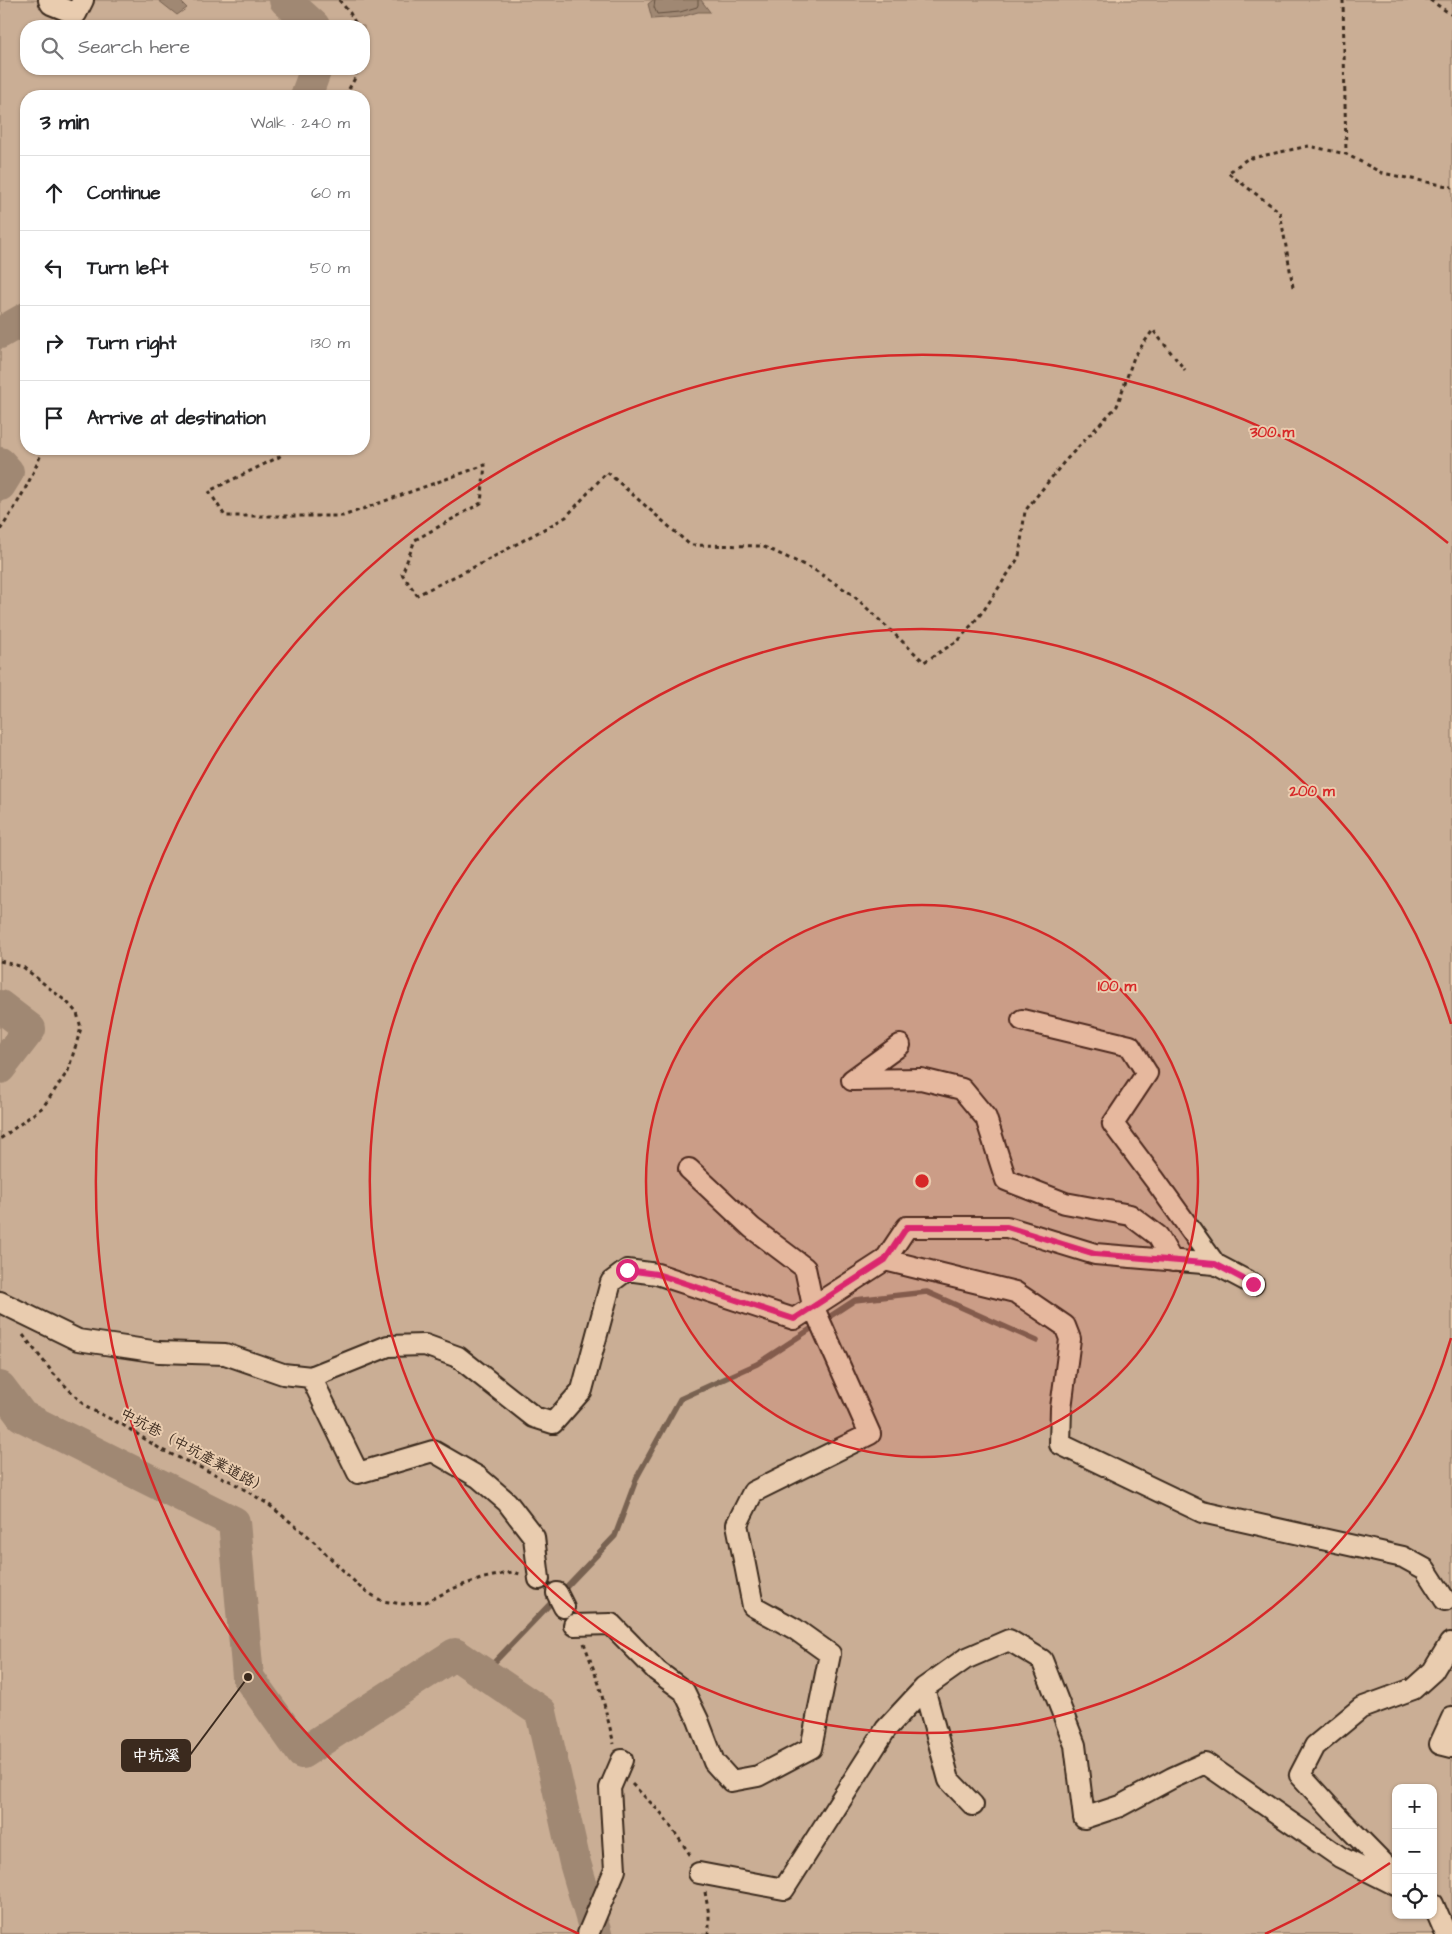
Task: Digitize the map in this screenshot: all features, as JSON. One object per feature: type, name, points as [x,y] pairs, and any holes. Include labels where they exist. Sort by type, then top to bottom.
[{"type":"street","points":[[49,0],[51,4],[76,14],[83,0]]},
{"type":"street","points":[[1022,1020],[1130,1046],[1147,1072],[1113,1124],[1215,1264]]},
{"type":"street","points":[[900,1045],[852,1080],[921,1079],[962,1089],[986,1118],[1006,1180],[1065,1202],[1130,1215],[1158,1236],[1172,1261]]},
{"type":"street","points":[[574,1625],[611,1624],[657,1671],[684,1691],[698,1720],[714,1762],[731,1781],[758,1776],[811,1748],[830,1654],[795,1629],[753,1606],[736,1524],[753,1492],[870,1434],[814,1309],[805,1268],[752,1228],[689,1169]]},
{"type":"street","points":[[0,1302],[78,1340],[159,1352],[225,1354],[283,1374],[311,1377],[388,1346],[425,1345],[458,1357],[534,1417],[553,1423],[582,1390],[611,1282],[627,1270],[657,1274],[794,1319],[814,1309],[885,1260],[907,1227],[1007,1227],[1095,1254],[1215,1264],[1253,1284]]},
{"type":"street","points":[[885,1260],[1015,1292],[1065,1326],[1070,1339],[1060,1408],[1060,1444],[1202,1512],[1403,1557],[1426,1569],[1445,1600]]},
{"type":"street","points":[[311,1377],[358,1473],[433,1451],[478,1477],[507,1502],[534,1537],[539,1579]]},
{"type":"street","points":[[699,1873],[784,1890],[886,1729],[924,1688],[965,1659],[1009,1640],[1042,1660],[1076,1746],[1084,1818],[1120,1806],[1172,1778],[1205,1763],[1340,1857],[1392,1883]]},
{"type":"street","points":[[1394,1874],[1342,1821],[1300,1774],[1315,1746],[1361,1708],[1413,1688],[1433,1671],[1450,1643],[1452,1644]]},
{"type":"street","points":[[924,1688],[949,1780],[973,1805]]},
{"type":"street","points":[[1452,1718],[1440,1744],[1452,1747]]},
{"type":"street","points":[[588,1934],[615,1870],[610,1788],[622,1760]]},
{"type":"street","points":[[1437,1913],[1446,1934]]},
{"type":"path","points":[[340,0],[354,20]]},
{"type":"path","points":[[1343,0],[1346,154]]},
{"type":"path","points":[[1430,0],[1452,15]]},
{"type":"path","points":[[348,90],[356,75]]},
{"type":"path","points":[[1293,287],[1280,212],[1228,173],[1247,159],[1308,146],[1346,154],[1382,173],[1452,187]]},
{"type":"path","points":[[280,455],[209,491],[225,516],[343,516],[485,465],[481,503],[415,540],[402,574],[417,595],[482,563],[566,517],[607,472],[690,545],[762,546],[813,569],[854,595],[924,662],[959,640],[984,610],[1019,557],[1025,511],[1064,462],[1117,406],[1134,357],[1153,330],[1185,370]]},
{"type":"path","points":[[0,530],[16,507],[33,476],[42,455]]},
{"type":"path","points":[[0,961],[23,967],[68,1003],[77,1013],[81,1028],[68,1071],[43,1107],[0,1139]]},
{"type":"path","name":"中坑巷（中坑產業道路）","points":[[20,1330],[53,1372],[86,1407],[123,1425],[162,1450],[232,1482],[268,1504],[308,1536],[362,1589],[382,1601],[403,1604],[426,1602],[457,1587],[512,1572],[539,1579]]},
{"type":"shaded area","points":[[0,0],[1452,0],[1452,1934],[0,1934]]},
{"type":"water","points":[[158,0],[179,0],[187,8],[177,15]]},
{"type":"water","points":[[653,0],[701,0],[710,12],[652,19],[648,4]]},
{"type":"waterway","points":[[285,0],[307,20]]},
{"type":"waterway","points":[[308,90],[314,75]]},
{"type":"waterway","points":[[0,333],[20,321]]},
{"type":"waterway","points":[[0,463],[8,472],[0,485]]},
{"type":"waterway","points":[[0,1006],[30,1029],[0,1068]]},
{"type":"waterway","points":[[484,1673],[615,1536],[637,1477],[680,1399],[757,1364],[855,1300],[927,1292],[1037,1341]]},
{"type":"waterway","points":[[0,1387],[22,1416],[234,1522],[248,1677],[302,1753],[455,1654],[541,1712],[575,1863],[596,1934]]},
{"type":"place","name":"中坑溪","points":[[248,1677]]},
{"type":"route","points":[[627,1270],[657,1274],[794,1319],[885,1260],[907,1227],[1007,1227],[1095,1254],[1215,1264],[1253,1284]]}]
